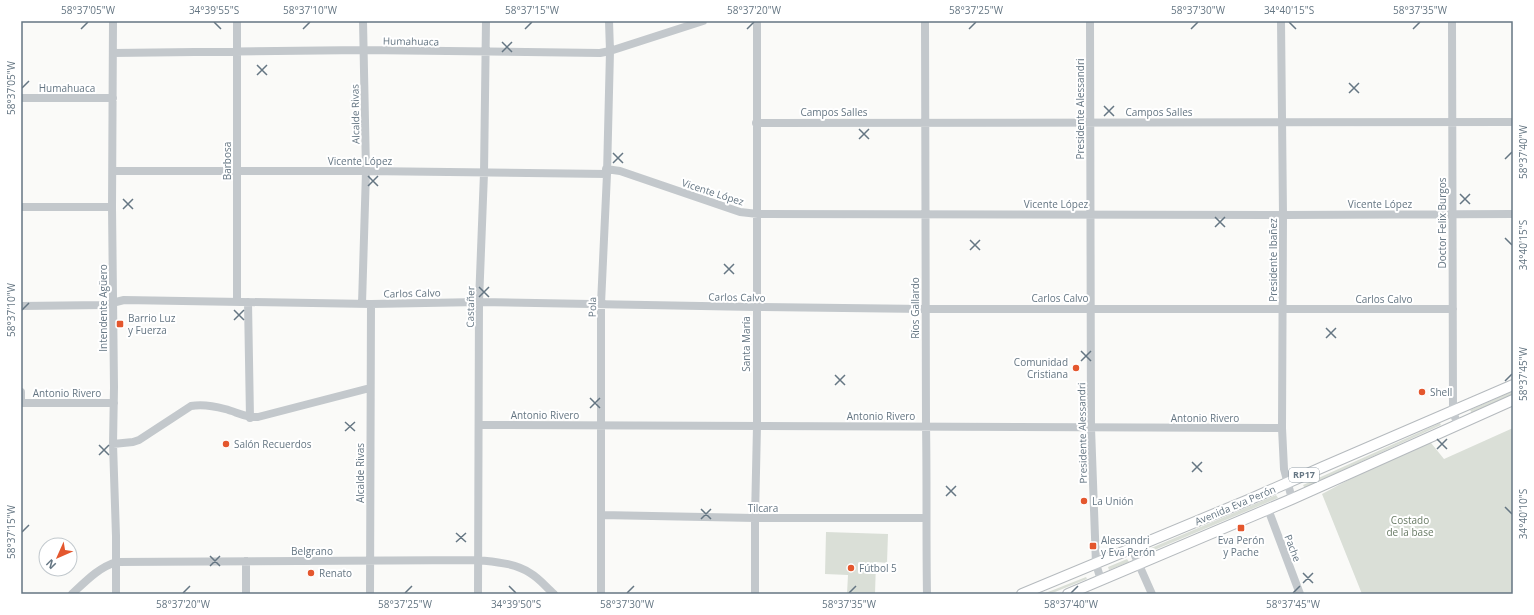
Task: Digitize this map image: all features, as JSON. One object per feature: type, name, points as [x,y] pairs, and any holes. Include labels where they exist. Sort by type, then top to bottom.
[{"type":"main road","name":"Avenida Eva Perón","points":[[1022,594],[1253,498],[1513,385]]},
{"type":"main road","name":"Avenida Eva Perón","points":[[1068,594],[1268,509],[1513,400]]},
{"type":"street","name":"Intendente Agüero","points":[[113,21],[113,444],[116,594]]},
{"type":"street","name":"Barbosa","points":[[237,21],[237,302]]},
{"type":"street","name":"Alcalde Rivas","points":[[362,304],[366,171],[363,21]]},
{"type":"street","name":"Castañer","points":[[478,594],[480,425],[479,302],[484,173],[486,21]]},
{"type":"street","name":"Pola","points":[[602,594],[601,304],[607,172],[610,51],[609,21]]},
{"type":"street","name":"Humahuaca","points":[[113,53],[364,50],[600,53],[703,21]]},
{"type":"street","name":"Santa María","points":[[755,594],[757,426],[756,307],[758,214],[756,123],[757,21]]},
{"type":"street","name":"Ríos Gallardo","points":[[925,21],[927,594]]},
{"type":"street","name":"Presidente Alessandri","points":[[1090,21],[1091,428],[1096,564],[1101,580]]},
{"type":"street","name":"Presidente Ibañez","points":[[1281,21],[1283,215],[1282,428],[1284,469],[1292,498]]},
{"type":"street","name":"Doctor Felix Burgos","points":[[1452,21],[1451,122],[1453,412],[1458,425]]},
{"type":"street","name":"Humahuaca","points":[[21,98],[113,98]]},
{"type":"street","name":"Campos Salles","points":[[756,123],[1282,121],[1513,122]]},
{"type":"street","name":"Vicente López","points":[[113,171],[366,171],[484,173],[620,171],[740,212],[758,214],[1513,214]]},
{"type":"street","points":[[21,207],[112,207]]},
{"type":"street","name":"Carlos Calvo","points":[[21,306],[104,306],[124,300],[362,304],[479,302],[925,309],[1453,309]]},
{"type":"street","points":[[248,302],[250,418]]},
{"type":"street","name":"Alcalde Rivas","points":[[370,594],[371,304]]},
{"type":"street","points":[[113,444],[139,440],[191,406],[201,404],[225,409],[250,418],[370,388]]},
{"type":"street","points":[[21,392],[21,403]]},
{"type":"street","name":"Antonio Rivero","points":[[21,403],[114,403]]},
{"type":"street","name":"Antonio Rivero","points":[[480,425],[1282,428]]},
{"type":"street","name":"Pache","points":[[1268,509],[1300,594]]},
{"type":"street","name":"Tilcara","points":[[601,515],[755,518],[926,518]]},
{"type":"street","points":[[1132,549],[1152,594]]},
{"type":"street","name":"Belgrano","points":[[72,594],[98,570],[106,565],[116,562],[478,560],[510,564],[520,568],[530,573],[554,594]]},
{"type":"street","points":[[246,561],[246,594]]},
{"type":"green space","points":[[1513,391],[1513,394],[1472,413],[1470,410]]},
{"type":"green space","points":[[1440,423],[1441,425],[1306,487],[1303,485]]},
{"type":"green space","name":"Costado de la base","points":[[1513,428],[1513,594],[1362,594],[1322,494],[1427,438],[1444,459]]},
{"type":"green space","points":[[1276,495],[1278,498],[1145,554],[1144,551]]},
{"type":"green space","name":"Fútbol 5","points":[[826,532],[888,534],[887,563],[876,562],[875,594],[847,594],[848,575],[825,574]]},
{"type":"green space","points":[[1127,559],[1129,562],[1109,570],[1108,567]]},
{"type":"green space","points":[[1086,577],[1087,579],[1050,594],[1043,594]]},
{"type":"place","name":"Barrio Luz y Fuerza","points":[[120,324]]},
{"type":"place","name":"Comunidad Cristiana","points":[[1076,368]]},
{"type":"place","name":"Shell","points":[[1422,392]]},
{"type":"place","name":"Salón Recuerdos","points":[[226,444]]},
{"type":"place","name":"La Unión","points":[[1084,501]]},
{"type":"place","name":"Eva Perón y Pache","points":[[1241,528]]},
{"type":"place","name":"Alessandri y Eva Perón","points":[[1093,546]]},
{"type":"place","name":"Fútbol 5","points":[[851,568]]},
{"type":"place","name":"Renato","points":[[311,573]]}]
